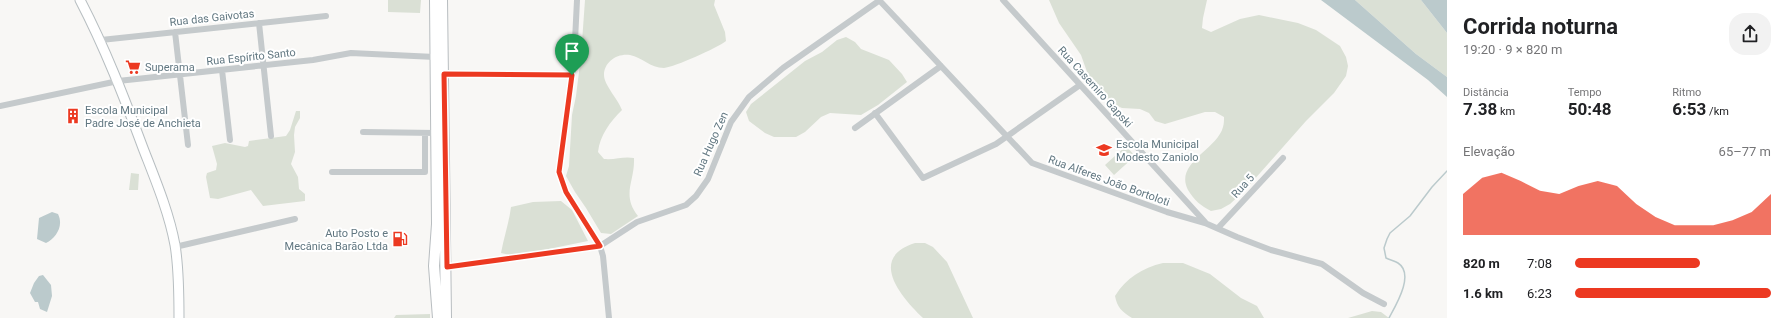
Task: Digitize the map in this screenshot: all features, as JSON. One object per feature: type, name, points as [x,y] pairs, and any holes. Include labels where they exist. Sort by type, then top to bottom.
[{"type":"main road","points":[[434,0],[437,239],[434,268],[438,318]]},
{"type":"main road","points":[[442,0],[447,269],[446,318]]},
{"type":"main road","points":[[434,268],[439,274],[444,274],[447,269]]},
{"type":"street","points":[[80,0],[101,40],[166,209],[175,247],[178,276],[179,318]]},
{"type":"street","points":[[577,0],[572,75],[559,172],[566,192],[600,246],[605,265],[609,318]]},
{"type":"street","name":"Rua Alferes João Bortoloti","points":[[879,0],[1027,160],[1036,166],[1172,214],[1205,223],[1236,237],[1271,250],[1322,264],[1363,293],[1384,304]]},
{"type":"street","name":"Rua Hugo Zen","points":[[447,269],[600,246],[637,222],[681,207],[691,202],[702,188],[712,171],[730,122],[749,97],[783,68],[879,0]]},
{"type":"street","name":"Rua Casemiro Gapski","points":[[1003,0],[1205,223]]},
{"type":"street","name":"Rua das Gaivotas","points":[[101,40],[326,16]]},
{"type":"street","points":[[259,23],[271,136]]},
{"type":"street","points":[[175,32],[188,145]]},
{"type":"street","name":"Rua Espírito Santo","points":[[0,106],[118,82],[351,54],[435,57]]},
{"type":"street","points":[[855,128],[940,66]]},
{"type":"street","points":[[222,70],[230,140]]},
{"type":"street","points":[[444,74],[572,75]]},
{"type":"street","points":[[875,113],[923,178],[982,151],[1006,137],[1080,85]]},
{"type":"street","points":[[363,132],[436,133]]},
{"type":"street","points":[[332,172],[425,172],[425,133]]},
{"type":"street","name":"Rua 5","points":[[1218,228],[1283,158]]},
{"type":"street","points":[[175,247],[295,218]]},
{"type":"shaded area","points":[[388,0],[421,0],[420,13],[388,12]]},
{"type":"shaded area","points":[[585,0],[715,0],[714,5],[725,32],[726,41],[696,57],[669,67],[659,68],[630,55],[620,55],[612,59],[606,66],[604,75],[605,79],[622,110],[613,119],[603,134],[598,152],[604,159],[626,157],[634,158],[630,188],[630,201],[638,216],[611,234],[601,233],[566,176],[569,166],[572,115],[581,56]]},
{"type":"shaded area","points":[[1049,0],[1207,0],[1202,28],[1211,32],[1240,19],[1259,15],[1298,23],[1316,30],[1340,46],[1346,57],[1348,66],[1346,76],[1334,93],[1306,121],[1245,190],[1230,204],[1221,209],[1211,211],[1195,200],[1188,190],[1185,180],[1191,164],[1213,143],[1219,135],[1223,126],[1224,117],[1215,112],[1205,112],[1165,124],[1155,121],[1149,113],[1140,109],[1122,108],[1113,104],[1091,83],[1081,55],[1059,23]]},
{"type":"shaded area","points":[[1321,0],[1355,0],[1416,54],[1447,77],[1447,97],[1428,80]]},
{"type":"shaded area","points":[[1355,0],[1421,0],[1447,33],[1447,77],[1416,54]]},
{"type":"shaded area","points":[[1421,0],[1447,0],[1447,33]]},
{"type":"shaded area","points":[[846,37],[855,42],[861,49],[889,60],[907,82],[878,105],[861,115],[830,113],[821,117],[805,132],[796,137],[774,137],[765,133],[749,121],[746,112],[751,104],[805,61],[822,52],[837,40]]},
{"type":"shaded area","points":[[296,111],[300,111],[300,118],[295,127],[295,152],[291,164],[298,177],[299,189],[305,194],[305,201],[263,206],[251,190],[218,199],[210,198],[206,177],[207,173],[216,170],[217,164],[212,146],[225,143],[245,147],[248,146],[249,141],[286,136],[290,130]]},
{"type":"shaded area","points":[[1126,146],[1135,156],[1114,175],[1105,165]]},
{"type":"shaded area","points":[[131,173],[139,174],[138,190],[129,190]]},
{"type":"shaded area","points":[[561,201],[572,210],[588,241],[514,256],[501,253],[511,207],[533,202]]},
{"type":"shaded area","points":[[52,212],[58,214],[60,223],[56,235],[46,243],[37,239],[39,218]]},
{"type":"shaded area","points":[[915,243],[925,243],[933,247],[947,262],[973,318],[923,318],[906,300],[893,279],[891,268],[893,258],[901,250]]},
{"type":"shaded area","points":[[1163,263],[1183,263],[1210,274],[1241,298],[1257,306],[1264,318],[1132,318],[1125,314],[1120,309],[1115,296],[1119,290],[1129,279],[1141,271]]},
{"type":"shaded area","points":[[43,275],[51,285],[52,296],[47,312],[40,309],[38,302],[35,302],[30,293],[39,276]]},
{"type":"shaded area","points":[[1372,311],[1381,312],[1389,318],[1348,318]]},
{"type":"shaded area","points":[[430,314],[430,318],[394,318],[396,315]]},
{"type":"waterway","points":[[1389,318],[1402,290],[1405,274],[1403,268],[1398,263],[1386,258],[1384,248],[1387,239],[1390,233],[1410,216],[1432,187],[1447,171]]},
{"type":"place","name":"Superama","points":[[133,67]]},
{"type":"place","name":"Escola Municipal Padre José de Anchieta","points":[[73,116]]},
{"type":"place","name":"Escola Municipal Modesto Zaniolo","points":[[1104,150]]},
{"type":"place","name":"Auto Posto e Mecânica Barão Ltda","points":[[400,239]]},
{"type":"route","points":[[444,74],[572,75],[559,165],[560,179],[566,192],[600,246],[595,248],[447,267],[444,74]]}]
